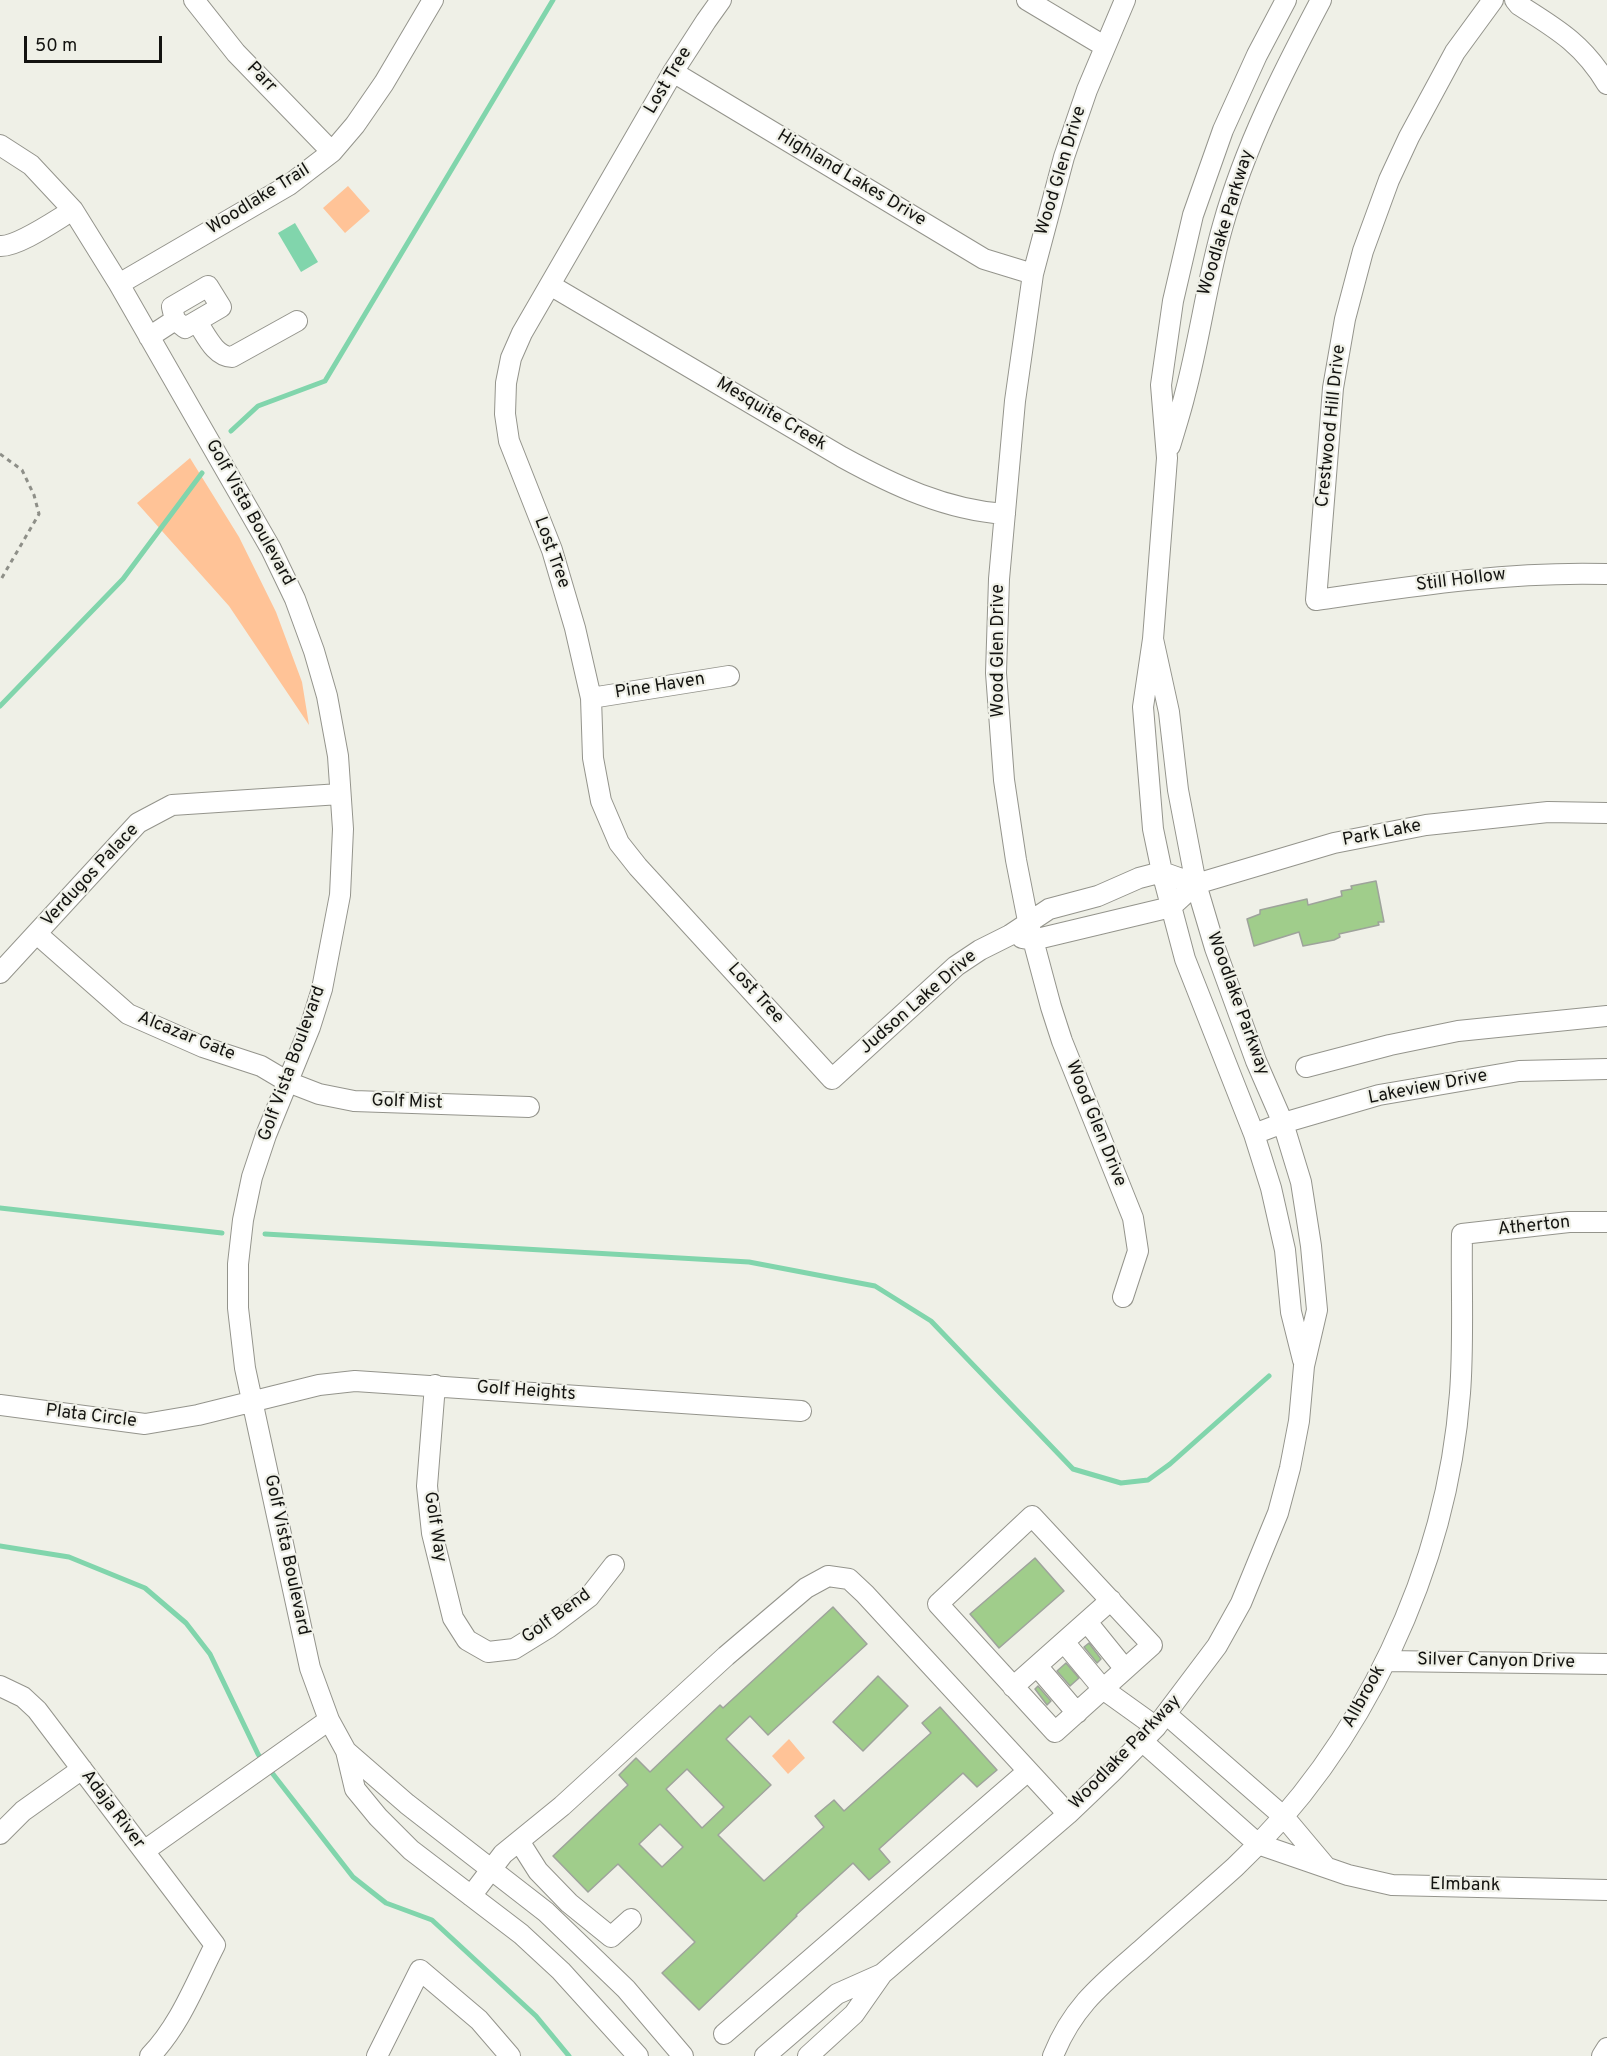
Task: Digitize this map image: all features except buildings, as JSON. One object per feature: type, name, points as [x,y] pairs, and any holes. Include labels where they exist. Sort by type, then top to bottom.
[{"type":"street","name":"Parr","points":[[194,0],[236,53],[332,152]]},
{"type":"street","name":"Woodlake Trail","points":[[119,284],[289,185],[332,152],[355,125],[384,83],[433,0]]},
{"type":"street","name":"Lost Tree","points":[[721,0],[673,72],[522,333],[511,358],[506,383],[505,414],[509,441],[565,589],[585,664],[591,698],[596,778],[603,807],[619,843],[638,867],[832,1079]]},
{"type":"street","points":[[1026,0],[1104,46]]},
{"type":"street","name":"Wood Glen Drive","points":[[1123,1297],[1138,1251],[1132,1218],[1062,1041],[1031,931],[1007,803],[996,674],[999,579],[1005,514],[1016,401],[1033,274],[1064,157],[1086,90],[1125,0]]},
{"type":"street","name":"Woodlake Parkway","points":[[1286,0],[1257,55],[1223,130],[1193,215],[1173,301],[1161,386],[1167,458],[1153,639],[1143,707],[1153,829],[1162,872],[1185,959],[1254,1134],[1271,1188],[1285,1250],[1291,1312],[1304,1366]]},
{"type":"street","name":"Woodlake Parkway","points":[[1167,458],[1186,392],[1202,307],[1223,224],[1252,141],[1285,68],[1322,0]]},
{"type":"street","points":[[1488,2],[1517,3],[1566,35],[1584,52],[1607,84]]},
{"type":"street","name":"Crestwood Hill Drive","points":[[1316,600],[1333,388],[1345,320],[1363,251],[1389,180],[1409,137],[1455,52],[1488,2]]},
{"type":"street","name":"Highland Lakes Drive","points":[[673,72],[984,259],[1033,274]]},
{"type":"street","name":"Golf Vista Boulevard","points":[[0,145],[31,165],[73,210],[119,284],[271,549],[295,599],[327,696],[338,756],[343,829],[340,895],[322,989],[310,1027],[266,1135],[252,1177],[238,1264],[238,1308],[245,1368],[310,1668],[329,1720],[346,1751],[355,1789],[378,1818],[411,1850],[521,1934],[561,1971],[638,2056]]},
{"type":"street","points":[[0,246],[5,247],[30,236],[73,210]]},
{"type":"street","points":[[208,285],[221,307],[185,328],[175,320],[172,307],[208,285]]},
{"type":"street","name":"Mesquite Creek","points":[[550,285],[879,477],[944,503],[981,512],[1005,514]]},
{"type":"street","points":[[149,337],[175,320]]},
{"type":"street","points":[[197,322],[219,354],[232,357],[297,321]]},
{"type":"street","name":"Still Hollow","points":[[1316,600],[1507,575],[1607,574]]},
{"type":"street","name":"Woodlake Parkway","points":[[808,2056],[854,2014],[882,1974],[1068,1814],[1155,1727],[1217,1646],[1241,1604],[1278,1513],[1290,1468],[1299,1421],[1304,1366],[1317,1311],[1311,1246],[1301,1182],[1282,1124],[1256,1061],[1215,948],[1196,884],[1178,790],[1168,712],[1153,639]]},
{"type":"street","name":"Pine Haven","points":[[591,698],[729,676]]},
{"type":"street","name":"Verdugos Palace","points":[[0,973],[138,823],[172,805],[340,794]]},
{"type":"street","name":"Park Lake","points":[[1171,907],[1196,884],[1334,843],[1426,825],[1548,812],[1607,813]]},
{"type":"street","points":[[1162,872],[1196,884]]},
{"type":"street","name":"Judson Lake Drive","points":[[1031,931],[1049,909],[1098,896],[1139,878],[1162,872]]},
{"type":"street","points":[[1098,896],[1107,922]]},
{"type":"street","name":"Judson Lake Drive","points":[[832,1079],[956,966],[980,950],[1010,935],[1107,922],[1171,907]]},
{"type":"street","name":"Alcazar Gate","points":[[37,934],[128,1014],[203,1047],[261,1066],[288,1082]]},
{"type":"street","points":[[1306,1067],[1390,1045],[1458,1031],[1607,1016]]},
{"type":"street","name":"Lakeview Drive","points":[[1254,1134],[1379,1095],[1519,1071],[1607,1069]]},
{"type":"street","name":"Golf Mist","points":[[288,1082],[319,1094],[354,1101],[529,1107]]},
{"type":"street","name":"Atherton","points":[[1462,1234],[1569,1222],[1607,1222]]},
{"type":"street","name":"Allbrook","points":[[1053,2056],[1062,2033],[1091,1994],[1236,1866],[1284,1817],[1333,1753],[1386,1661],[1401,1629],[1436,1530],[1450,1464],[1460,1394],[1462,1234]]},
{"type":"street","name":"Golf Heights","points":[[253,1401],[319,1385],[355,1381],[801,1411]]},
{"type":"street","name":"Golf Way","points":[[435,1385],[427,1486],[432,1533],[453,1618],[467,1640],[488,1652]]},
{"type":"street","name":"Plata Circle","points":[[0,1405],[145,1424],[198,1415],[253,1401]]},
{"type":"street","points":[[1032,1515],[1152,1645],[1125,1669],[1055,1732],[938,1604],[1032,1515]]},
{"type":"street","name":"Golf Bend","points":[[488,1652],[514,1648],[548,1628],[589,1597],[614,1565]]},
{"type":"street","points":[[471,1896],[503,1854],[562,1806],[726,1656],[806,1588],[828,1576],[849,1579],[865,1594],[1068,1814]]},
{"type":"street","points":[[1013,1687],[1111,1600]]},
{"type":"street","points":[[1087,1622],[1125,1669]]},
{"type":"street","points":[[1064,1642],[1103,1689],[1284,1817],[1326,1867]]},
{"type":"street","name":"Silver Canyon Drive","points":[[1386,1661],[1607,1664]]},
{"type":"street","points":[[1037,1666],[1077,1713]]},
{"type":"street","name":"Adaja River","points":[[0,1686],[23,1697],[38,1710],[214,1945],[175,2024],[165,2040],[150,2056]]},
{"type":"street","points":[[144,1851],[329,1720]]},
{"type":"street","name":"Elmbank","points":[[1155,1727],[1258,1844],[1348,1875],[1392,1885],[1607,1890]]},
{"type":"street","name":"Golf Vista Boulevard","points":[[346,1751],[407,1804],[546,1912],[626,1989],[682,2056]]},
{"type":"street","points":[[0,1834],[23,1811],[82,1769]]},
{"type":"street","points":[[724,2034],[1028,1771]]},
{"type":"street","points":[[519,1841],[538,1871],[561,1895],[611,1937],[631,1918]]},
{"type":"street","points":[[377,2056],[420,1970],[479,2020],[510,2056]]},
{"type":"street","name":"Woodlake Parkway","points":[[765,2056],[837,1994],[882,1974]]},
{"type":"street","points":[[1602,2056],[1607,2048]]},
{"type":"path","points":[[0,454],[22,470],[34,495],[39,514],[0,581]]},
{"type":"shaded area","points":[[348,186],[370,211],[345,233],[323,208]]},
{"type":"shaded area","points":[[295,223],[318,262],[301,272],[278,233]]},
{"type":"shaded area","points":[[190,458],[239,537],[276,612],[302,682],[309,725],[229,606],[137,503]]},
{"type":"shaded area","points":[[789,1739],[805,1758],[788,1774],[772,1756]]},
{"type":"waterway","points":[[231,431],[258,406],[325,381],[553,0]]},
{"type":"waterway","points":[[0,706],[123,579],[202,473]]},
{"type":"waterway","points":[[0,1208],[222,1233]]},
{"type":"waterway","points":[[265,1234],[749,1262],[875,1286],[931,1321],[1073,1469],[1121,1483],[1148,1480],[1170,1464],[1269,1376]]},
{"type":"waterway","points":[[0,1546],[69,1557],[145,1588],[186,1623],[210,1654],[263,1762]]},
{"type":"waterway","points":[[269,1769],[353,1877],[386,1903],[432,1920],[536,2016],[569,2056]]}]
